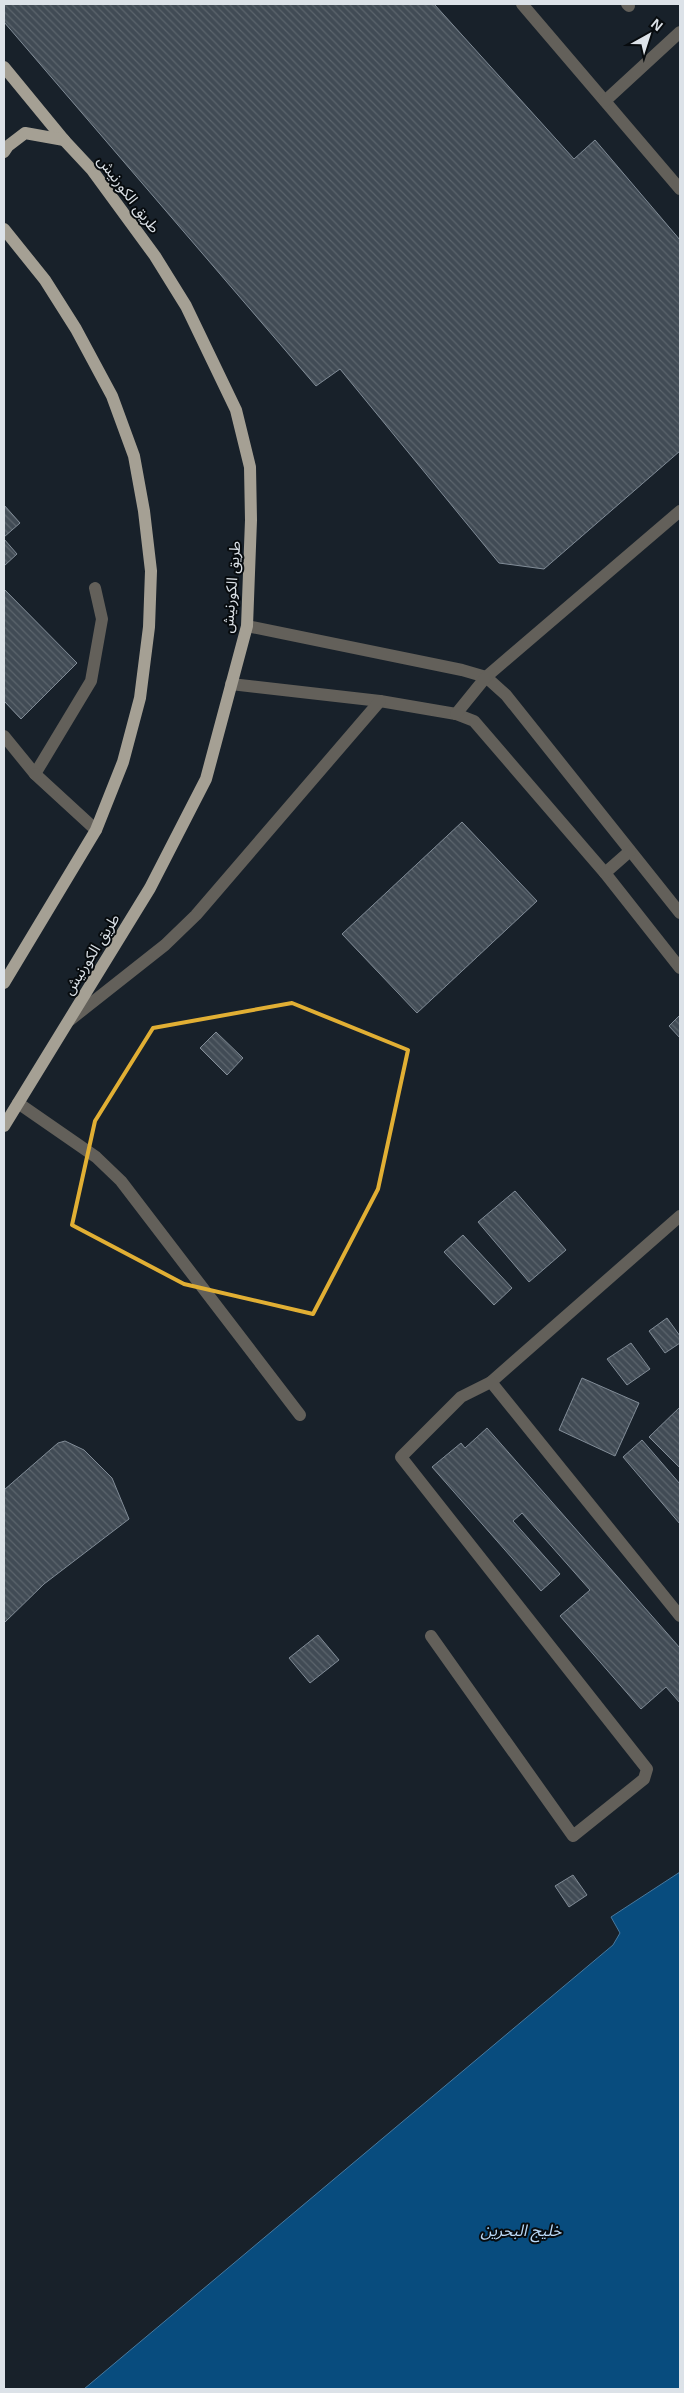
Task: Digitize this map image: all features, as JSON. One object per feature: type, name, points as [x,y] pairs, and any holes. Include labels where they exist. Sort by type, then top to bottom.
[{"type":"main road","name":"طريق الكورنيش","points":[[4,67],[64,140],[92,170],[160,264],[186,306],[236,410],[250,468],[251,578],[247,626],[206,779],[150,888],[4,1126]]},
{"type":"main road","points":[[4,152],[8,146],[25,133],[64,140]]},
{"type":"main road","points":[[4,229],[45,280],[76,329],[112,396],[134,456],[144,511],[151,571],[149,626],[140,698],[123,762],[96,830],[4,983]]},
{"type":"street","points":[[522,4],[680,189]]},
{"type":"street","points":[[605,101],[680,32]]},
{"type":"street","points":[[456,714],[486,678],[680,511]]},
{"type":"street","points":[[35,774],[91,681],[102,619],[95,588]]},
{"type":"street","points":[[247,626],[462,670],[486,678],[506,695],[680,913]]},
{"type":"street","points":[[231,684],[380,701],[456,714],[474,721],[606,873],[680,968]]},
{"type":"street","points":[[68,1021],[165,945],[196,915],[380,701]]},
{"type":"street","points":[[4,736],[35,774],[96,830]]},
{"type":"street","points":[[606,873],[630,851]]},
{"type":"street","points":[[18,1103],[96,1157],[121,1182],[300,1415]]},
{"type":"street","points":[[431,1636],[573,1836],[644,1779],[647,1769],[401,1457],[461,1397],[491,1382],[680,1216]]},
{"type":"street","points":[[491,1382],[680,1616]]},
{"type":"highlighted area","points":[[292,1003],[408,1050],[378,1189],[313,1314],[184,1284],[72,1225],[95,1121],[153,1028]]},
{"type":"water","name":"خليج البحرين","points":[[680,1872],[680,2389],[84,2389],[613,1945],[620,1933],[611,1917]]},
{"type":"building","points":[[4,4],[434,4],[574,159],[595,140],[680,240],[680,451],[544,569],[499,563],[340,369],[316,386],[4,22]]},
{"type":"building","points":[[4,505],[20,523],[4,537]]},
{"type":"building","points":[[4,539],[17,554],[4,566]]},
{"type":"building","points":[[4,589],[77,663],[21,719],[4,701]]},
{"type":"building","points":[[462,822],[537,901],[417,1013],[342,934]]},
{"type":"building","points":[[680,1015],[680,1038],[669,1026]]},
{"type":"building","points":[[216,1032],[243,1058],[227,1075],[200,1048]]},
{"type":"building","points":[[515,1191],[566,1250],[529,1282],[478,1222]]},
{"type":"building","points":[[463,1235],[512,1288],[494,1305],[444,1252]]},
{"type":"building","points":[[667,1318],[680,1336],[680,1343],[665,1353],[649,1331]]},
{"type":"building","points":[[631,1343],[650,1369],[627,1385],[607,1359]]},
{"type":"building","points":[[582,1378],[639,1403],[615,1456],[559,1430]]},
{"type":"building","points":[[680,1407],[680,1468],[649,1437]]},
{"type":"building","points":[[487,1428],[680,1648],[680,1703],[666,1687],[641,1709],[560,1616],[590,1590],[522,1513],[513,1521],[560,1574],[541,1591],[432,1467],[461,1443],[465,1448]]},
{"type":"building","points":[[642,1440],[680,1484],[680,1524],[623,1457]]},
{"type":"building","points":[[65,1441],[84,1450],[112,1478],[129,1519],[44,1584],[4,1623],[4,1490],[58,1443]]},
{"type":"building","points":[[318,1635],[339,1660],[310,1683],[289,1658]]},
{"type":"building","points":[[573,1875],[587,1895],[569,1907],[555,1886]]}]
